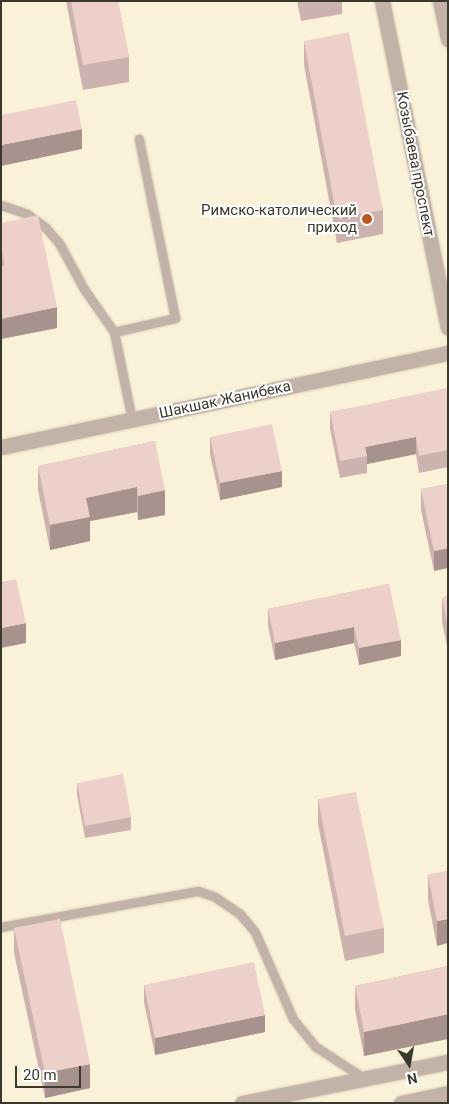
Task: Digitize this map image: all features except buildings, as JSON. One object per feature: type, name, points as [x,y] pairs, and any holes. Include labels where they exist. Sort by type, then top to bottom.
[{"type":"street","name":"Козыбаева проспект","points":[[382,1],[448,327]]},
{"type":"street","points":[[440,1],[448,39]]},
{"type":"street","name":"Шакшак Жанибека","points":[[1,447],[448,353]]},
{"type":"street","points":[[242,1103],[448,1062]]},
{"type":"street","points":[[401,1103],[448,1093]]},
{"type":"lane","points":[[114,332],[175,318],[139,139]]},
{"type":"lane","points":[[1,205],[27,214],[45,227],[59,243],[84,289],[114,332],[132,420]]},
{"type":"lane","points":[[1,927],[198,891],[215,897],[239,912],[255,932],[293,1019],[316,1046],[364,1078]]},
{"type":"place","name":"Римско-католический приход","points":[[367,219]]}]
